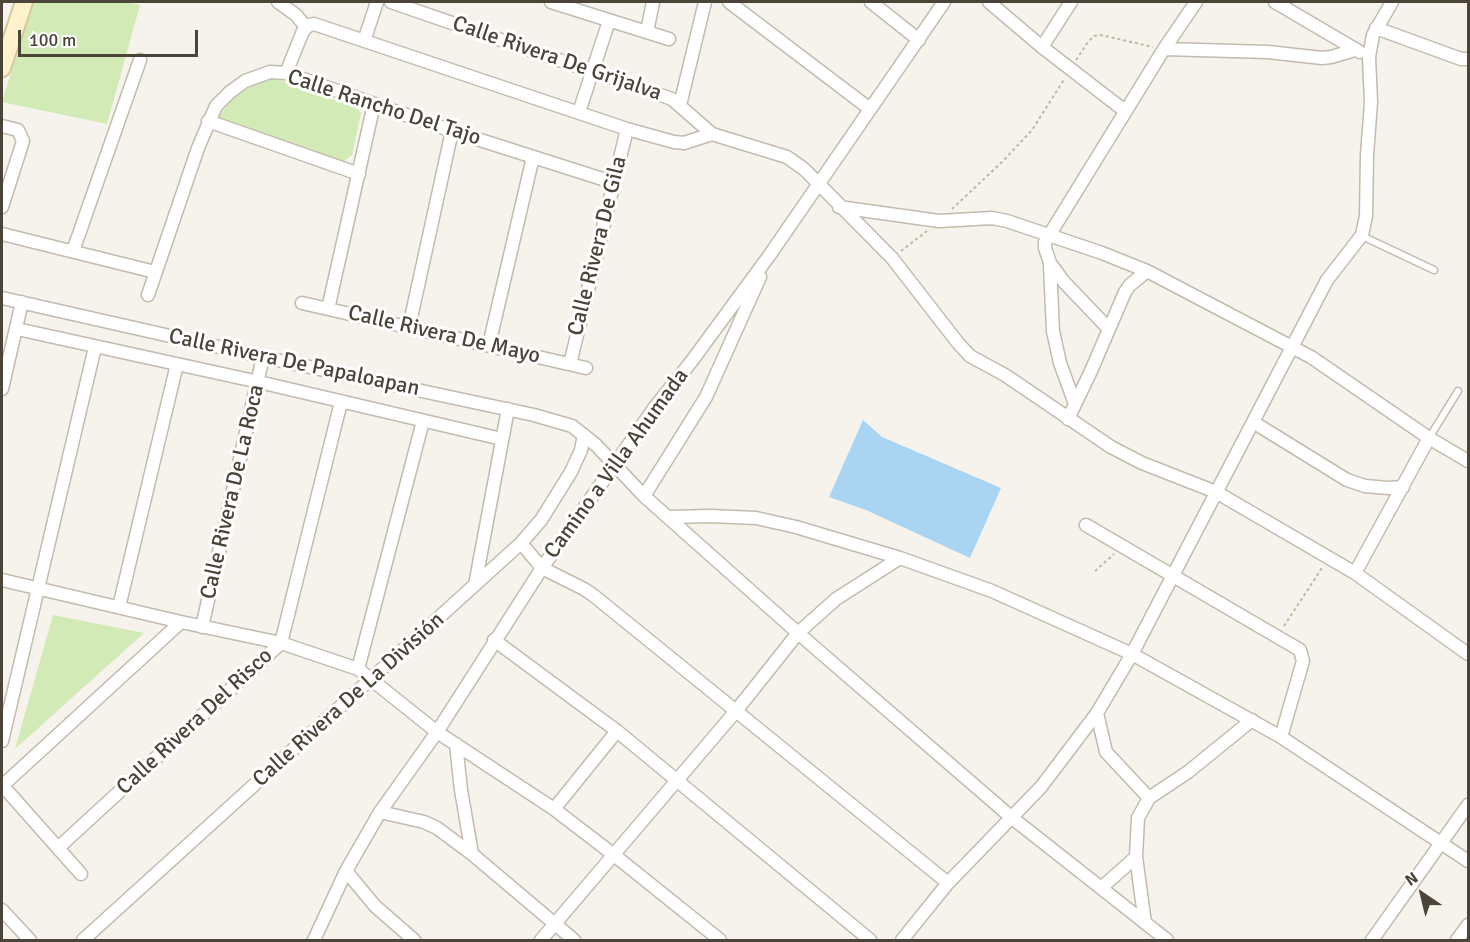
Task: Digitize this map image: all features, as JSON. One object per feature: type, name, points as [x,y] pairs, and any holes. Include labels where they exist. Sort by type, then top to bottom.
[{"type":"street","points":[[2,68],[5,48],[24,2]]},
{"type":"street","points":[[278,2],[296,15],[306,27]]},
{"type":"street","points":[[364,41],[377,2]]},
{"type":"street","name":"Calle Rivera De Grijalva","points":[[391,2],[672,99],[712,134]]},
{"type":"street","points":[[551,2],[574,5],[609,21],[669,39]]},
{"type":"street","points":[[647,32],[653,2]]},
{"type":"street","points":[[680,105],[705,2]]},
{"type":"street","points":[[729,2],[870,109]]},
{"type":"street","points":[[871,2],[919,40]]},
{"type":"street","name":"Camino a Villa Ahumada","points":[[314,940],[346,871],[380,812],[436,732],[542,568],[614,464],[769,256],[944,2]]},
{"type":"street","points":[[989,2],[1042,47],[1125,111]]},
{"type":"street","points":[[1042,47],[1071,2]]},
{"type":"street","points":[[1075,404],[1060,363],[1053,331],[1050,264],[1045,248],[1048,234],[1196,2]]},
{"type":"street","points":[[1275,2],[1369,57]]},
{"type":"street","points":[[907,939],[948,883],[1041,786],[1097,713],[1132,654],[1331,274],[1362,235],[1366,216],[1371,41],[1392,2]]},
{"type":"street","points":[[579,112],[609,21]]},
{"type":"street","points":[[286,73],[306,27],[314,24],[627,129],[684,143],[712,134],[787,157],[818,184],[892,258],[964,350],[1111,447],[1142,463],[1216,492],[1329,557],[1468,654]]},
{"type":"street","points":[[1376,28],[1461,59],[1468,59]]},
{"type":"street","points":[[1164,49],[1268,52],[1322,58],[1355,50]]},
{"type":"street","points":[[73,251],[140,60]]},
{"type":"street","name":"Calle Rancho Del Tajo","points":[[148,296],[208,121],[216,106],[244,81],[270,72],[286,73],[452,131],[615,183]]},
{"type":"street","points":[[328,309],[374,104]]},
{"type":"street","points":[[208,121],[359,174]]},
{"type":"street","points":[[2,126],[18,130],[23,141],[2,207]]},
{"type":"street","name":"Calle Rivera De Gila","points":[[570,364],[627,129]]},
{"type":"street","points":[[409,327],[452,131]]},
{"type":"street","points":[[489,345],[532,157]]},
{"type":"street","points":[[839,207],[939,221],[992,218],[1007,220],[1147,272],[1326,366],[1429,438],[1468,461]]},
{"type":"street","points":[[2,234],[155,272]]},
{"type":"street","points":[[644,496],[706,397],[769,256]]},
{"type":"street","points":[[1050,264],[1109,329]]},
{"type":"street","points":[[1068,419],[1125,292],[1130,285],[1147,272]]},
{"type":"street","name":"Calle Rivera De Papaloapan","points":[[2,298],[263,357],[550,418],[572,426],[614,464],[644,496],[798,633],[1011,817],[1163,939]]},
{"type":"street","points":[[2,389],[22,302]]},
{"type":"street","name":"Calle Rivera De Mayo","points":[[302,303],[586,368]]},
{"type":"street","points":[[17,329],[502,439]]},
{"type":"street","points":[[2,741],[36,588],[95,347]]},
{"type":"street","name":"Calle Rivera De La Roca","points":[[202,627],[263,357]]},
{"type":"street","points":[[119,607],[177,364]]},
{"type":"street","name":"Calle Rivera Del Risco","points":[[58,848],[281,643],[341,402]]},
{"type":"street","points":[[475,585],[508,409]]},
{"type":"street","points":[[358,669],[423,421]]},
{"type":"street","points":[[1253,422],[1347,480],[1365,486],[1403,487]]},
{"type":"street","name":"Calle Rivera De La División","points":[[83,940],[521,543],[541,520],[571,472],[584,435]]},
{"type":"street","points":[[1355,573],[1429,438]]},
{"type":"street","points":[[669,517],[756,518],[796,527],[900,558],[992,591],[1132,654],[1252,720],[1468,861]]},
{"type":"street","points":[[1086,525],[1297,647],[1303,656],[1303,661],[1281,737]]},
{"type":"street","points":[[521,543],[542,568],[584,588],[948,883]]},
{"type":"street","points":[[541,940],[736,711],[798,633],[836,599],[900,558]]},
{"type":"street","points":[[2,580],[281,643],[358,669],[436,732],[554,809],[720,940]]},
{"type":"street","points":[[81,874],[2,786],[181,622]]},
{"type":"street","points":[[494,640],[616,731],[870,940]]},
{"type":"street","points":[[1097,713],[1106,752],[1149,798]]},
{"type":"street","points":[[1145,923],[1136,857],[1137,825],[1149,798],[1188,771],[1252,720]]},
{"type":"street","points":[[554,809],[616,731]]},
{"type":"street","points":[[456,744],[472,854]]},
{"type":"street","points":[[1372,940],[1468,805]]},
{"type":"street","points":[[380,812],[424,822],[437,828],[472,854],[574,940]]},
{"type":"street","points":[[1101,888],[1136,857]]},
{"type":"street","points":[[346,871],[375,906],[414,940]]},
{"type":"street","points":[[2,910],[30,940]]},
{"type":"street","points":[[1457,940],[1468,925]]},
{"type":"lane","points":[[1362,235],[1434,270]]},
{"type":"lane","points":[[1429,438],[1458,391]]},
{"type":"path","points":[[892,258],[939,221],[1002,162],[1032,130],[1094,36],[1101,35],[1164,49]]},
{"type":"path","points":[[1095,572],[1123,546]]},
{"type":"path","points":[[1277,636],[1329,557]]},
{"type":"green space","points":[[33,2],[128,2],[140,5],[107,124],[2,102]]},
{"type":"green space","points":[[274,78],[357,108],[361,113],[352,155],[343,162],[218,118],[231,100],[253,85]]},
{"type":"green space","points":[[53,615],[144,633],[15,749]]},
{"type":"water","points":[[863,420],[882,437],[1001,488],[970,558],[866,510],[829,497]]}]
